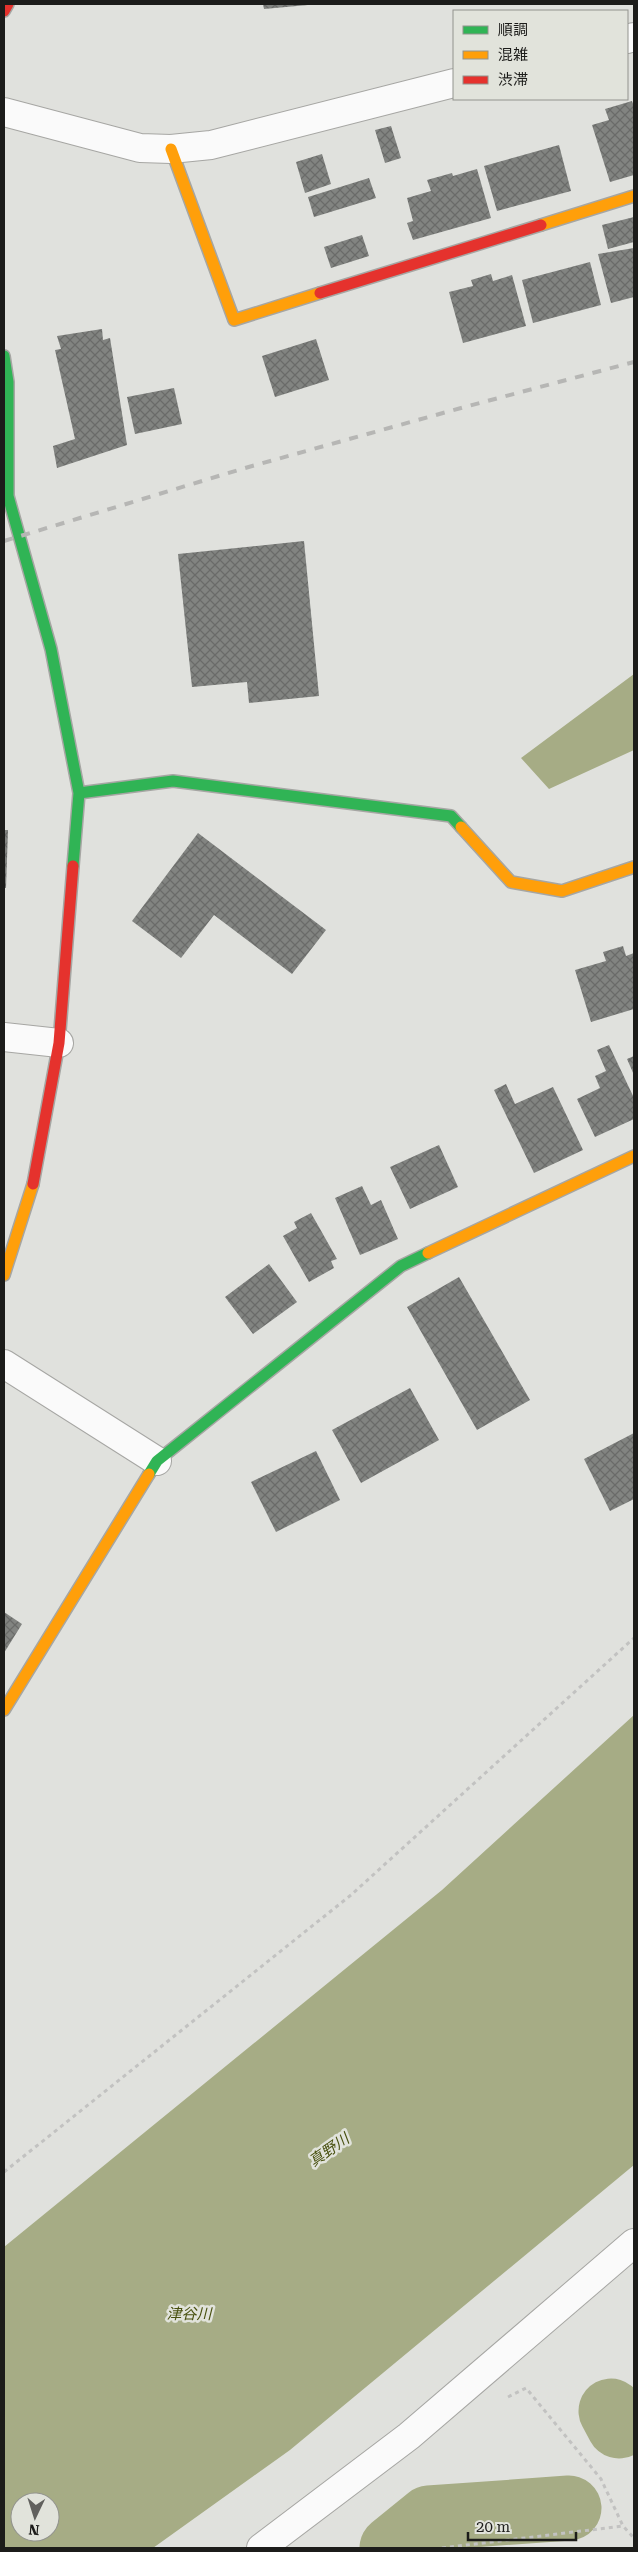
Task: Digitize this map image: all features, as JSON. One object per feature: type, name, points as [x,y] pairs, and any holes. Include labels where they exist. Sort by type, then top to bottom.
[{"type":"street","points":[[4,11],[8,4]]},
{"type":"street","points":[[4,112],[140,148],[171,149],[211,145],[453,83]]},
{"type":"street","points":[[171,149],[234,320],[634,196]]},
{"type":"street","points":[[4,356],[8,382],[8,496],[51,649],[79,793],[59,1043],[34,1182],[4,1275]]},
{"type":"street","points":[[79,793],[173,781],[451,816],[511,882],[562,891],[634,867]]},
{"type":"street","points":[[4,1037],[59,1043]]},
{"type":"street","points":[[4,1710],[157,1461],[401,1266],[634,1156]]},
{"type":"street","points":[[4,1364],[157,1461]]},
{"type":"street","points":[[261,2548],[409,2436],[634,2244]]},
{"type":"path","points":[[4,2172],[351,1895],[634,1638]]},
{"type":"path","points":[[500,2400],[526,2388],[602,2479],[623,2526],[634,2538]]},
{"type":"path","points":[[442,2548],[623,2526]]},
{"type":"water","points":[[634,674],[634,750],[549,789],[521,758]]},
{"type":"water","name":"津谷川","points":[[634,1715],[634,2165],[290,2450],[153,2548],[4,2548],[4,2247],[442,1890]]},
{"type":"building","points":[[263,4],[308,4],[308,5],[264,9]]},
{"type":"building","points":[[632,101],[634,107],[634,175],[610,182],[592,125],[609,120],[605,109]]},
{"type":"building","points":[[391,126],[401,158],[385,163],[375,130]]},
{"type":"building","points":[[559,145],[571,191],[497,211],[484,166]]},
{"type":"building","points":[[322,154],[331,184],[305,193],[296,162]]},
{"type":"building","points":[[477,169],[491,218],[413,240],[407,223],[413,221],[407,198],[431,191],[427,180],[452,173],[453,176]]},
{"type":"building","points":[[369,178],[376,198],[314,217],[308,197]]},
{"type":"building","points":[[634,217],[634,242],[608,249],[602,225]]},
{"type":"building","points":[[362,235],[369,256],[331,268],[324,247]]},
{"type":"building","points":[[634,248],[634,297],[611,303],[598,254]]},
{"type":"building","points":[[590,262],[601,305],[533,323],[522,280]]},
{"type":"building","points":[[491,274],[493,281],[512,275],[526,326],[463,343],[449,292],[473,286],[471,280]]},
{"type":"building","points":[[102,329],[103,340],[110,338],[127,445],[57,468],[53,446],[75,439],[55,350],[61,349],[57,336]]},
{"type":"building","points":[[316,339],[329,380],[275,397],[262,356]]},
{"type":"building","points":[[174,388],[182,424],[135,434],[127,397]]},
{"type":"building","points":[[304,541],[319,696],[249,703],[247,682],[192,687],[178,554]]},
{"type":"building","points":[[4,830],[8,830],[6,888],[4,888]]},
{"type":"building","points":[[198,833],[326,930],[292,974],[214,915],[181,958],[132,921]]},
{"type":"building","points":[[623,946],[626,956],[634,953],[634,1009],[591,1022],[575,970],[606,961],[603,952]]},
{"type":"building","points":[[609,1045],[634,1098],[634,1119],[595,1137],[577,1099],[600,1088],[595,1076],[606,1071],[597,1050]]},
{"type":"building","points":[[634,1056],[634,1075],[627,1059]]},
{"type":"building","points":[[506,1084],[515,1104],[553,1087],[583,1150],[534,1173],[494,1090]]},
{"type":"building","points":[[439,1145],[458,1187],[410,1209],[390,1167]]},
{"type":"building","points":[[362,1186],[371,1205],[381,1200],[398,1239],[360,1255],[335,1198]]},
{"type":"building","points":[[311,1213],[337,1259],[331,1261],[334,1268],[309,1282],[283,1236],[297,1228],[294,1222]]},
{"type":"building","points":[[269,1264],[297,1302],[253,1334],[225,1297]]},
{"type":"building","points":[[459,1277],[530,1400],[477,1430],[407,1307]]},
{"type":"building","points":[[410,1388],[439,1440],[361,1483],[332,1430]]},
{"type":"building","points":[[634,1433],[634,1499],[610,1511],[584,1459]]},
{"type":"building","points":[[316,1451],[340,1500],[276,1532],[251,1482]]},
{"type":"building","points":[[4,1612],[22,1624],[4,1653]]},
{"type":"waterway","points":[[611,2411],[619,2426]]},
{"type":"waterway","points":[[392,2548],[429,2518],[569,2508]]},
{"type":"railway","points":[[4,541],[245,468],[634,362]]},
{"type":"traffic: fast","points":[[4,356],[8,382],[8,496],[51,649],[79,793],[73,866]]},
{"type":"traffic: fast","points":[[79,793],[173,781],[451,816],[461,827]]},
{"type":"traffic: fast","points":[[149,1474],[157,1461],[401,1266],[428,1253]]},
{"type":"traffic: slow","points":[[171,149],[234,320],[320,293]]},
{"type":"traffic: slow","points":[[541,225],[634,196]]},
{"type":"traffic: slow","points":[[461,827],[511,882],[562,891],[634,867]]},
{"type":"traffic: slow","points":[[428,1253],[634,1156]]},
{"type":"traffic: slow","points":[[4,1275],[33,1184]]},
{"type":"traffic: slow","points":[[4,1710],[149,1474]]},
{"type":"traffic: jam","points":[[4,11],[8,4]]},
{"type":"traffic: jam","points":[[320,293],[541,225]]},
{"type":"traffic: jam","points":[[33,1184],[59,1043],[73,866]]},
{"type":"water label","name":"真野川","points":[[329,2150]]}]
